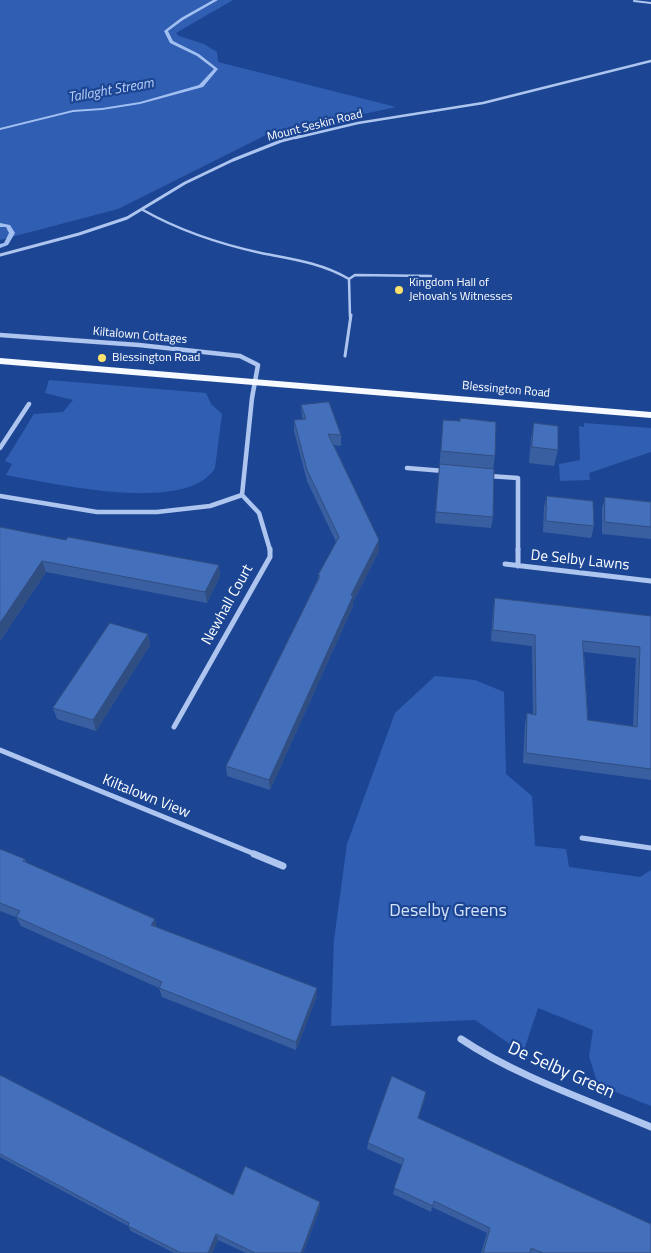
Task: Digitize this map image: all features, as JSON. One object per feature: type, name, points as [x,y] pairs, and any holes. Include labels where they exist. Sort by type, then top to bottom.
[{"type":"main road","name":"Blessington Road","points":[[0,361],[651,415]]},
{"type":"street","name":"Mount Seskin Road","points":[[0,255],[108,225],[144,210],[185,183],[233,160],[281,141],[358,124],[482,103],[651,61]]},
{"type":"street","name":"Kiltalown Cottages","points":[[0,335],[139,345],[240,356],[258,365],[256,383]]},
{"type":"street","points":[[0,496],[96,512],[157,512],[210,506],[242,495],[252,398],[256,383]]},
{"type":"street","points":[[0,448],[29,404]]},
{"type":"street","points":[[407,468],[454,472]]},
{"type":"street","points":[[481,475],[518,478],[518,566]]},
{"type":"street","name":"Newhall Court","points":[[174,726],[270,558],[270,550],[259,514],[242,495]]},
{"type":"street","name":"De Selby Lawns","points":[[505,564],[651,581]]},
{"type":"street","name":"Kiltalown View","points":[[0,750],[283,866]]},
{"type":"street","points":[[582,838],[651,848]]},
{"type":"street","name":"De Selby Green","points":[[461,1039],[476,1049],[535,1077],[651,1127]]},
{"type":"lane","points":[[634,1],[651,4]]},
{"type":"lane","points":[[144,210],[160,220],[198,234],[244,249],[334,269],[349,279]]},
{"type":"lane","points":[[349,279],[355,275],[431,276]]},
{"type":"lane","points":[[345,356],[351,313],[349,279]]},
{"type":"green space","points":[[0,0],[233,0],[176,33],[179,36],[204,44],[217,52],[218,62],[396,107],[266,135],[118,209],[0,240]]},
{"type":"green space","points":[[49,380],[206,393],[211,404],[222,414],[215,468],[200,482],[177,490],[148,493],[85,489],[6,475],[12,464],[5,461],[34,414],[63,412],[73,400],[45,393]]},
{"type":"green space","points":[[584,423],[651,428],[651,452],[589,473],[590,480],[560,481],[559,464],[580,460],[579,426],[584,427]]},
{"type":"green space","name":"Deselby Greens","points":[[435,676],[475,680],[504,692],[506,774],[532,796],[535,846],[566,849],[569,867],[640,877],[651,870],[651,1106],[598,1085],[589,1056],[593,1030],[538,1008],[523,1053],[475,1020],[331,1026],[334,940],[347,844],[395,713]]},
{"type":"building","points":[[329,402],[341,435],[328,434],[379,540],[351,595],[353,596],[269,780],[226,766],[320,576],[318,575],[339,537],[307,470],[294,420],[306,419],[301,405]]},
{"type":"building","points":[[460,418],[496,422],[495,456],[441,451],[443,420],[460,421]]},
{"type":"building","points":[[534,423],[558,426],[558,450],[532,447]]},
{"type":"building","points":[[440,464],[494,469],[493,517],[436,512]]},
{"type":"building","points":[[547,496],[593,501],[594,526],[546,521]]},
{"type":"building","points":[[605,497],[651,502],[651,527],[605,522]]},
{"type":"building","points":[[0,527],[66,540],[68,537],[219,565],[205,592],[42,561],[0,623]]},
{"type":"building","points":[[495,598],[651,616],[651,769],[526,753],[527,713],[536,715],[535,635],[493,630]],"holes":[[[583,641],[640,647],[637,727],[588,720]]]},
{"type":"building","points":[[110,623],[148,634],[93,720],[53,708]]},
{"type":"building","points":[[0,849],[155,919],[151,925],[317,988],[296,1042],[159,988],[162,982],[16,917],[20,911],[0,903]]},
{"type":"building","points":[[0,1075],[233,1195],[245,1166],[320,1202],[301,1253],[255,1253],[216,1234],[208,1253],[181,1253],[128,1226],[129,1223],[0,1154]]},
{"type":"building","points":[[392,1076],[426,1092],[418,1118],[651,1224],[651,1253],[543,1253],[531,1248],[530,1253],[483,1253],[490,1228],[434,1201],[433,1206],[394,1188],[404,1159],[368,1143]]},
{"type":"waterway","name":"Tallaght Stream","points":[[0,129],[73,111],[140,103],[201,86],[216,69],[198,55],[171,42],[166,31],[182,19],[216,0]]},
{"type":"waterway","name":"Tallaght Stream","points":[[0,225],[8,226],[12,233],[6,244],[0,246]]},
{"type":"place","name":"Kingdom Hall of Jehovah's Witnesses","points":[[399,290]]},
{"type":"place","name":"Blessington Road","points":[[102,358]]}]
